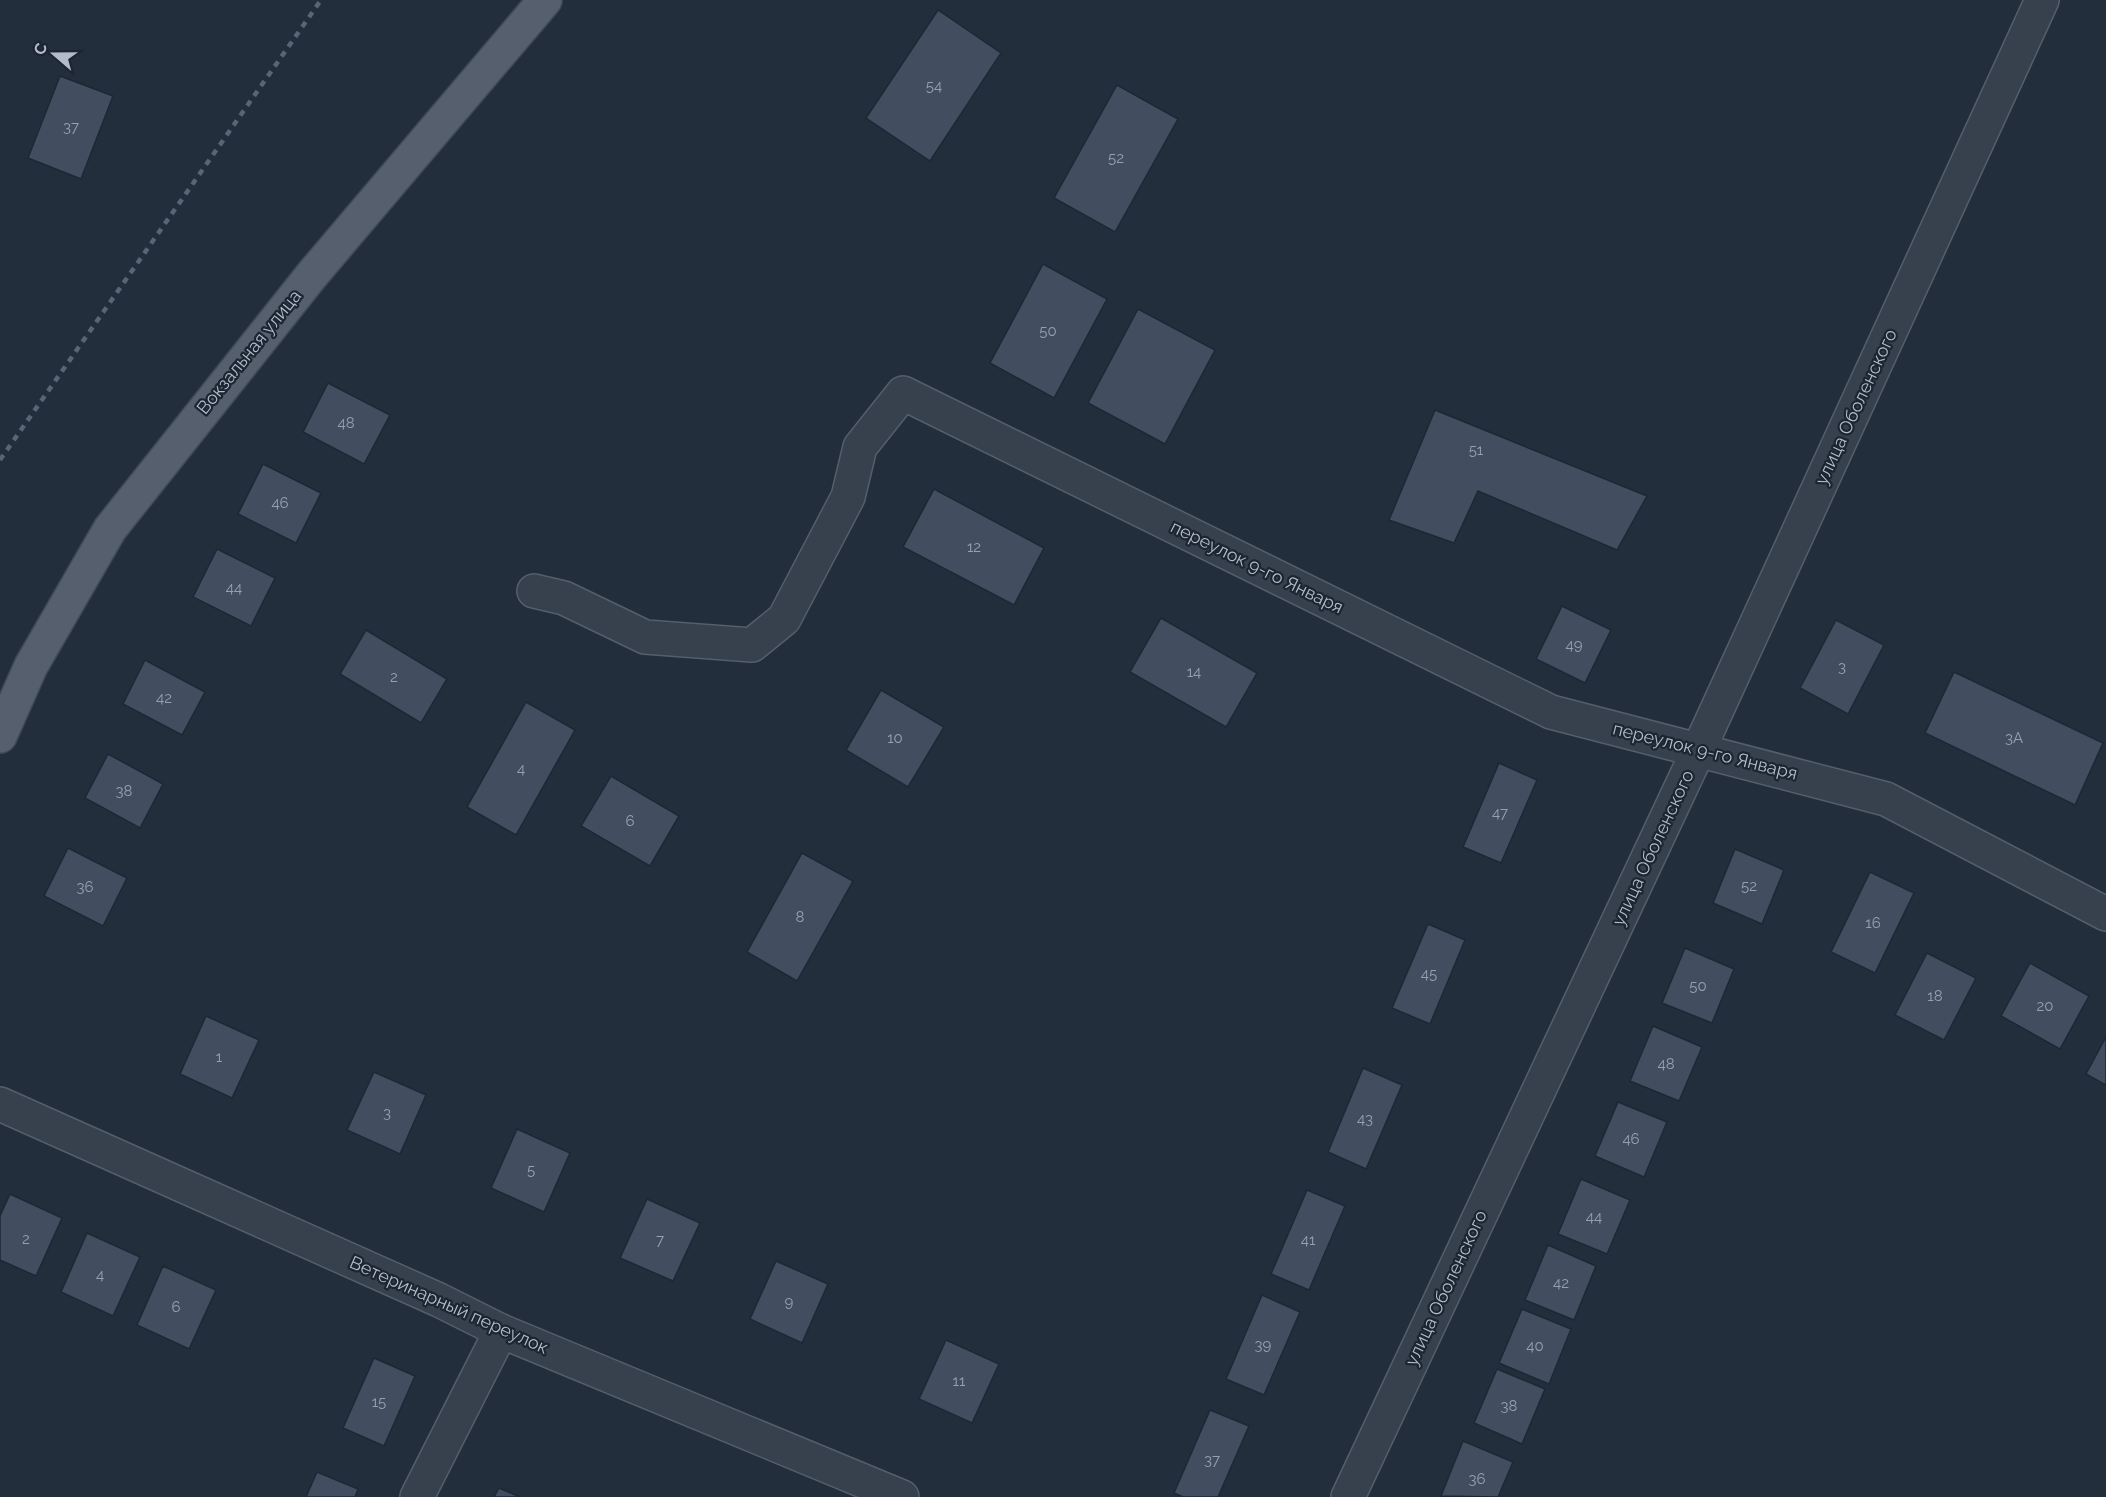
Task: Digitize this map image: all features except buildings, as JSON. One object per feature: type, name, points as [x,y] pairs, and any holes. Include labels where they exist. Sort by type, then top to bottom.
[{"type":"main road","name":"Вокзальная улица","points":[[0,736],[31,666],[110,529],[311,276],[545,0]]},
{"type":"street","name":"улица Оболенского","points":[[1348,1497],[1699,749],[2042,0]]},
{"type":"street","name":"переулок 9-го Января","points":[[534,591],[564,598],[645,637],[752,645],[784,619],[848,497],[860,447],[903,393],[1551,712],[1886,799],[2106,914]]},
{"type":"street","name":"Ветеринарный переулок","points":[[0,1104],[439,1300],[501,1331],[902,1497]]},
{"type":"street","points":[[417,1497],[501,1331]]},
{"type":"railway","points":[[0,460],[321,0]]}]
